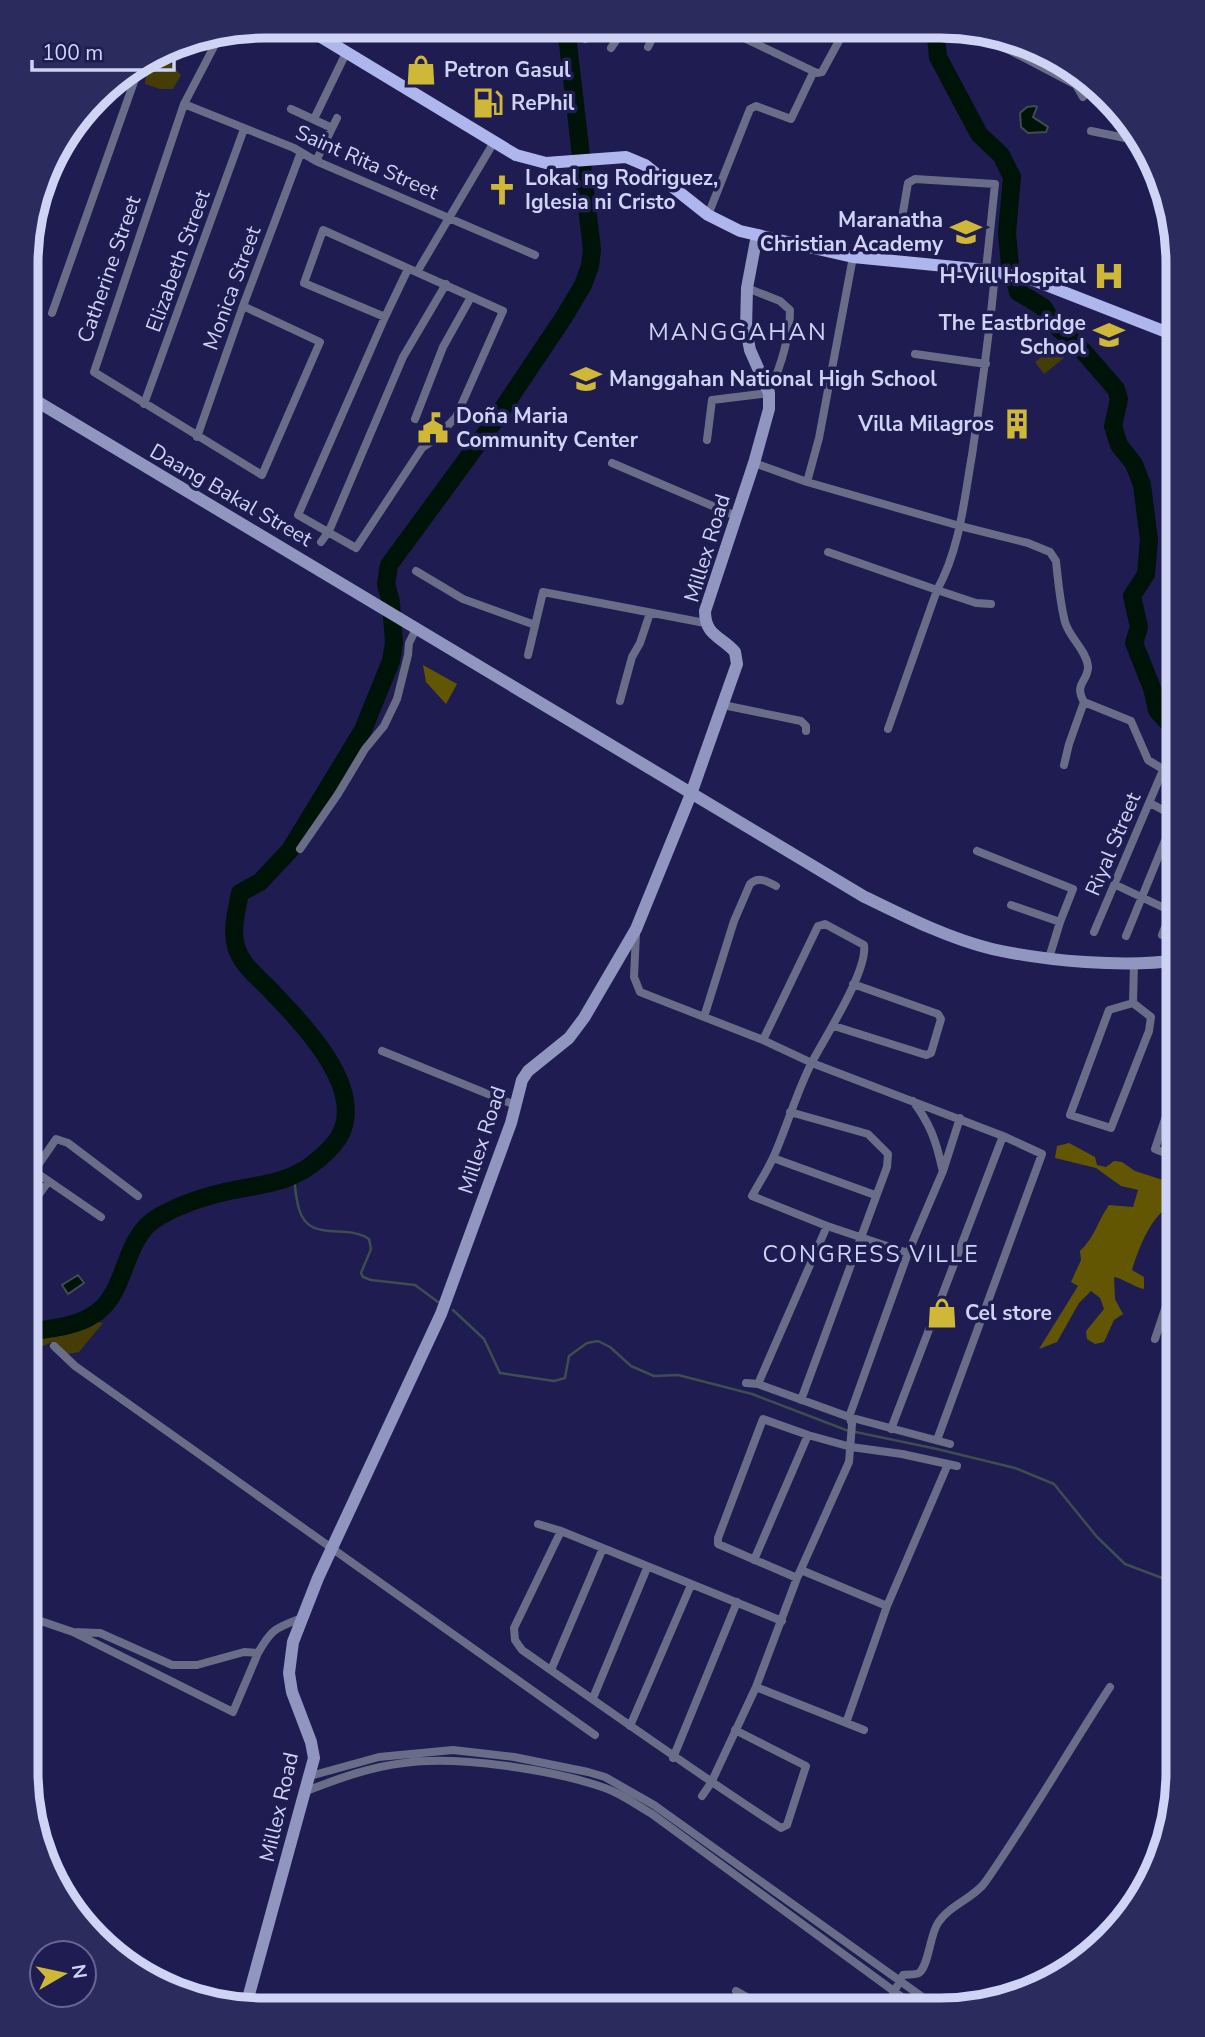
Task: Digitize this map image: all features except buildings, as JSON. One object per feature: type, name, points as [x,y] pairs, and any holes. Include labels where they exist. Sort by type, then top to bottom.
[{"type":"main road","points":[[324,39],[516,155],[535,161],[559,162],[626,157],[639,161],[708,215],[740,231],[853,257],[991,271],[1033,280],[1166,332]]},
{"type":"street","points":[[611,48],[617,38]]},
{"type":"street","points":[[649,47],[653,38]]},
{"type":"street","points":[[744,38],[813,73],[822,72],[840,38]]},
{"type":"street","name":"Catherine Street","points":[[215,44],[184,104],[94,369],[95,374],[262,475],[320,342],[243,306]]},
{"type":"street","points":[[1007,49],[1076,85],[1083,97]]},
{"type":"street","points":[[314,119],[346,53]]},
{"type":"street","points":[[708,215],[750,109],[756,106],[791,119],[813,73]]},
{"type":"street","points":[[52,313],[135,80]]},
{"type":"street","name":"Saint Rita Street","points":[[184,104],[301,152],[316,161],[535,255]]},
{"type":"street","points":[[291,109],[332,128]]},
{"type":"street","points":[[316,161],[337,118]]},
{"type":"street","name":"Elizabeth Street","points":[[144,404],[244,130]]},
{"type":"street","points":[[1091,131],[1128,138]]},
{"type":"street","points":[[385,317],[303,282],[323,230],[413,270],[446,284],[503,311],[456,417],[422,449],[356,548],[298,515],[385,317],[413,270],[494,142]]},
{"type":"street","name":"Monica Street","points":[[197,437],[301,152]]},
{"type":"street","points":[[888,729],[937,590],[945,576],[960,526],[986,364],[995,184],[911,180],[905,192],[903,212]]},
{"type":"street","points":[[757,235],[747,288],[746,329],[750,350],[769,393]]},
{"type":"street","points":[[807,482],[819,438],[853,257]]},
{"type":"street","points":[[321,542],[329,531],[403,357],[446,284]]},
{"type":"street","points":[[747,288],[780,302],[790,310],[780,369],[769,393]]},
{"type":"street","points":[[415,419],[443,347],[471,297]]},
{"type":"street","points":[[915,354],[986,364]]},
{"type":"street","points":[[708,440],[712,400],[769,393]]},
{"type":"street","name":"Millex Road","points":[[248,1997],[314,1758],[312,1742],[295,1704],[289,1673],[293,1642],[332,1547],[441,1314],[511,1123],[522,1080],[528,1071],[569,1038],[584,1018],[636,929],[691,794],[737,664],[736,652],[705,623],[708,598],[754,463],[769,409],[769,393]]},
{"type":"street","name":"Daang Bakal Street","points":[[38,402],[863,896],[922,925],[990,948],[1049,958],[1134,963],[1166,961]]},
{"type":"street","points":[[612,463],[736,516]]},
{"type":"street","points":[[754,463],[807,482],[960,526],[1028,542],[1050,552],[1056,561],[1065,622],[1088,666],[1087,674],[1080,684],[1080,695],[1084,702],[1131,721],[1149,760],[1166,772]]},
{"type":"street","points":[[828,552],[976,603],[991,604]]},
{"type":"street","points":[[416,571],[463,599],[535,625]]},
{"type":"street","points":[[528,655],[543,593],[705,623]]},
{"type":"street","points":[[620,701],[632,657],[640,643],[650,613]]},
{"type":"street","points":[[300,849],[365,749],[384,726],[397,699],[409,643],[415,628]]},
{"type":"street","points":[[1064,765],[1084,702]]},
{"type":"street","points":[[723,705],[801,721],[806,726],[806,731]]},
{"type":"street","name":"Riyal Street","points":[[1094,932],[1163,770]]},
{"type":"street","points":[[1150,803],[1166,811]]},
{"type":"street","points":[[1126,936],[1166,842]]},
{"type":"street","points":[[977,851],[1073,889],[1049,958]]},
{"type":"street","points":[[704,1017],[734,920],[750,884],[761,879],[776,886]]},
{"type":"street","points":[[1116,885],[1166,909]]},
{"type":"street","points":[[1011,905],[1060,922]]},
{"type":"street","points":[[763,1040],[818,926],[825,924],[864,945],[866,954],[853,984],[834,1026],[812,1063],[773,1158],[752,1196],[827,1226],[908,1253]]},
{"type":"street","points":[[636,929],[634,977],[640,992],[763,1040],[812,1063],[960,1118],[1042,1154],[937,1440]]},
{"type":"street","points":[[1162,935],[1166,929]]},
{"type":"street","points":[[1133,1003],[1134,963]]},
{"type":"street","points":[[834,1026],[930,1054],[941,1019],[938,1014],[853,984]]},
{"type":"street","points":[[1133,1003],[1151,1017],[1149,1031],[1111,1128],[1070,1115],[1109,1010],[1133,1003]]},
{"type":"street","points":[[382,1051],[515,1105]]},
{"type":"street","points":[[913,1101],[929,1123],[943,1171]]},
{"type":"street","points":[[790,1112],[868,1134],[888,1154],[887,1167],[801,1400]]},
{"type":"street","points":[[1166,1116],[1155,1149],[1166,1153]]},
{"type":"street","points":[[702,1796],[711,1783],[756,1687],[799,1574],[849,1462],[850,1421],[908,1253],[943,1171],[960,1118]]},
{"type":"street","points":[[891,1429],[1003,1136]]},
{"type":"street","points":[[38,1162],[52,1142],[60,1139],[138,1196]]},
{"type":"street","points":[[773,1158],[875,1195]]},
{"type":"street","points":[[38,1173],[101,1217]]},
{"type":"street","points":[[38,1196],[48,1182]]},
{"type":"street","points":[[758,1384],[827,1226]]},
{"type":"street","points":[[1155,1339],[1166,1306]]},
{"type":"street","points":[[54,1346],[75,1366],[595,1735]]},
{"type":"street","points":[[746,1383],[758,1384],[850,1421],[950,1444]]},
{"type":"street","points":[[846,1723],[887,1606],[952,1465],[808,1435],[763,1419],[718,1544],[754,1560],[887,1606]]},
{"type":"street","points":[[754,1560],[808,1435]]},
{"type":"street","points":[[538,1524],[782,1621]]},
{"type":"street","points":[[561,1531],[514,1628],[515,1640],[522,1650],[593,1698],[673,1758],[781,1828],[787,1825],[806,1766],[735,1730]]},
{"type":"street","points":[[551,1670],[603,1548]]},
{"type":"street","points":[[593,1698],[647,1567]]},
{"type":"street","points":[[630,1726],[691,1585]]},
{"type":"street","points":[[673,1758],[737,1602]]},
{"type":"street","points":[[38,1618],[73,1632],[233,1712],[269,1634],[276,1628],[303,1618]]},
{"type":"street","points":[[73,1632],[100,1633],[182,1667],[244,1652],[258,1653]]},
{"type":"street","points":[[756,1687],[864,1730]]},
{"type":"street","points":[[890,1998],[903,1975],[915,1974],[921,1969],[938,1923],[984,1884],[1009,1844],[1034,1812],[1063,1759],[1110,1687]]},
{"type":"street","points":[[310,1776],[379,1757],[453,1750],[560,1765],[605,1777],[654,1805],[924,1998]]},
{"type":"street","points":[[306,1791],[359,1771],[426,1760],[452,1760],[515,1768],[604,1788],[652,1814],[902,1998]]},
{"type":"street","points":[[736,1991],[749,1998]]},
{"type":"shaded area","points":[[161,64],[171,64],[181,75],[173,89],[160,89],[145,84],[144,73]]},
{"type":"shaded area","points":[[1027,107],[1037,107],[1033,117],[1048,127],[1046,132],[1028,133],[1021,127],[1020,113]]},
{"type":"shaded area","points":[[1055,346],[1064,358],[1044,374],[1035,362]]},
{"type":"shaded area","points":[[423,665],[457,684],[446,704],[426,682]]},
{"type":"shaded area","points":[[1069,1143],[1095,1157],[1097,1165],[1106,1167],[1114,1161],[1122,1162],[1135,1171],[1166,1181],[1166,1209],[1150,1227],[1132,1270],[1144,1277],[1144,1289],[1114,1277],[1115,1299],[1123,1314],[1114,1320],[1104,1342],[1095,1344],[1087,1339],[1086,1331],[1104,1309],[1100,1298],[1091,1291],[1079,1303],[1057,1342],[1039,1349],[1078,1286],[1071,1282],[1081,1260],[1080,1251],[1109,1205],[1133,1207],[1138,1190],[1121,1186],[1096,1168],[1055,1158],[1057,1146]]},
{"type":"shaded area","points":[[78,1275],[84,1283],[68,1294],[62,1285]]},
{"type":"shaded area","points":[[95,1321],[103,1323],[79,1352],[63,1355],[55,1341],[38,1350],[38,1335],[82,1327]]},
{"type":"waterway","points":[[936,38],[938,57],[979,134],[1001,155],[1012,177],[1007,233],[1010,266]]},
{"type":"waterway","points":[[38,1330],[78,1322],[105,1305],[138,1238],[147,1226],[160,1216],[203,1198],[294,1175],[326,1153],[342,1131],[346,1113],[344,1095],[337,1076],[327,1057],[301,1023],[242,960],[234,933],[237,906],[240,893],[260,882],[290,850],[363,730],[391,661],[394,643],[391,602],[386,584],[389,565],[491,426],[583,285],[592,250],[566,39]]},
{"type":"waterway","points":[[1016,285],[1018,292],[1043,307],[1054,324],[1083,351],[1116,389],[1119,399],[1113,426],[1119,445],[1134,464],[1142,485],[1149,540],[1146,574],[1132,596],[1139,627],[1134,643],[1152,688],[1157,710],[1166,720]]},
{"type":"waterway","points":[[294,1177],[299,1209],[304,1220],[311,1226],[319,1230],[350,1232],[369,1239],[371,1249],[361,1273],[363,1277],[415,1285],[438,1302]]},
{"type":"waterway","points":[[453,1310],[484,1339],[500,1373],[554,1381],[565,1378],[569,1356],[587,1343],[598,1341],[610,1347],[631,1366],[654,1376],[678,1375],[752,1394],[846,1430],[1015,1468],[1054,1484],[1097,1537],[1125,1564],[1166,1579]]},
{"type":"place","name":"Petron Gasul","points":[[421,70]]},
{"type":"place","name":"RePhil","points":[[488,103]]},
{"type":"place","name":"Lokal ng Rodriguez, Iglesia ni Cristo","points":[[502,190]]},
{"type":"place","name":"Maranatha Christian Academy","points":[[966,232]]},
{"type":"place","name":"H-Vill Hospital","points":[[1109,276]]},
{"type":"place","name":"The Eastbridge School","points":[[1109,335]]},
{"type":"place","name":"Manggahan National High School","points":[[586,379]]},
{"type":"place","name":"Villa Milagros","points":[[1017,424]]},
{"type":"place","name":"Doña Maria Community Center","points":[[433,428]]},
{"type":"place","name":"Cel store","points":[[942,1313]]},
{"type":"district","name":"MANGGAHAN","points":[[738,332]]},
{"type":"district","name":"CONGRESS VILLE","points":[[871,1254]]}]
